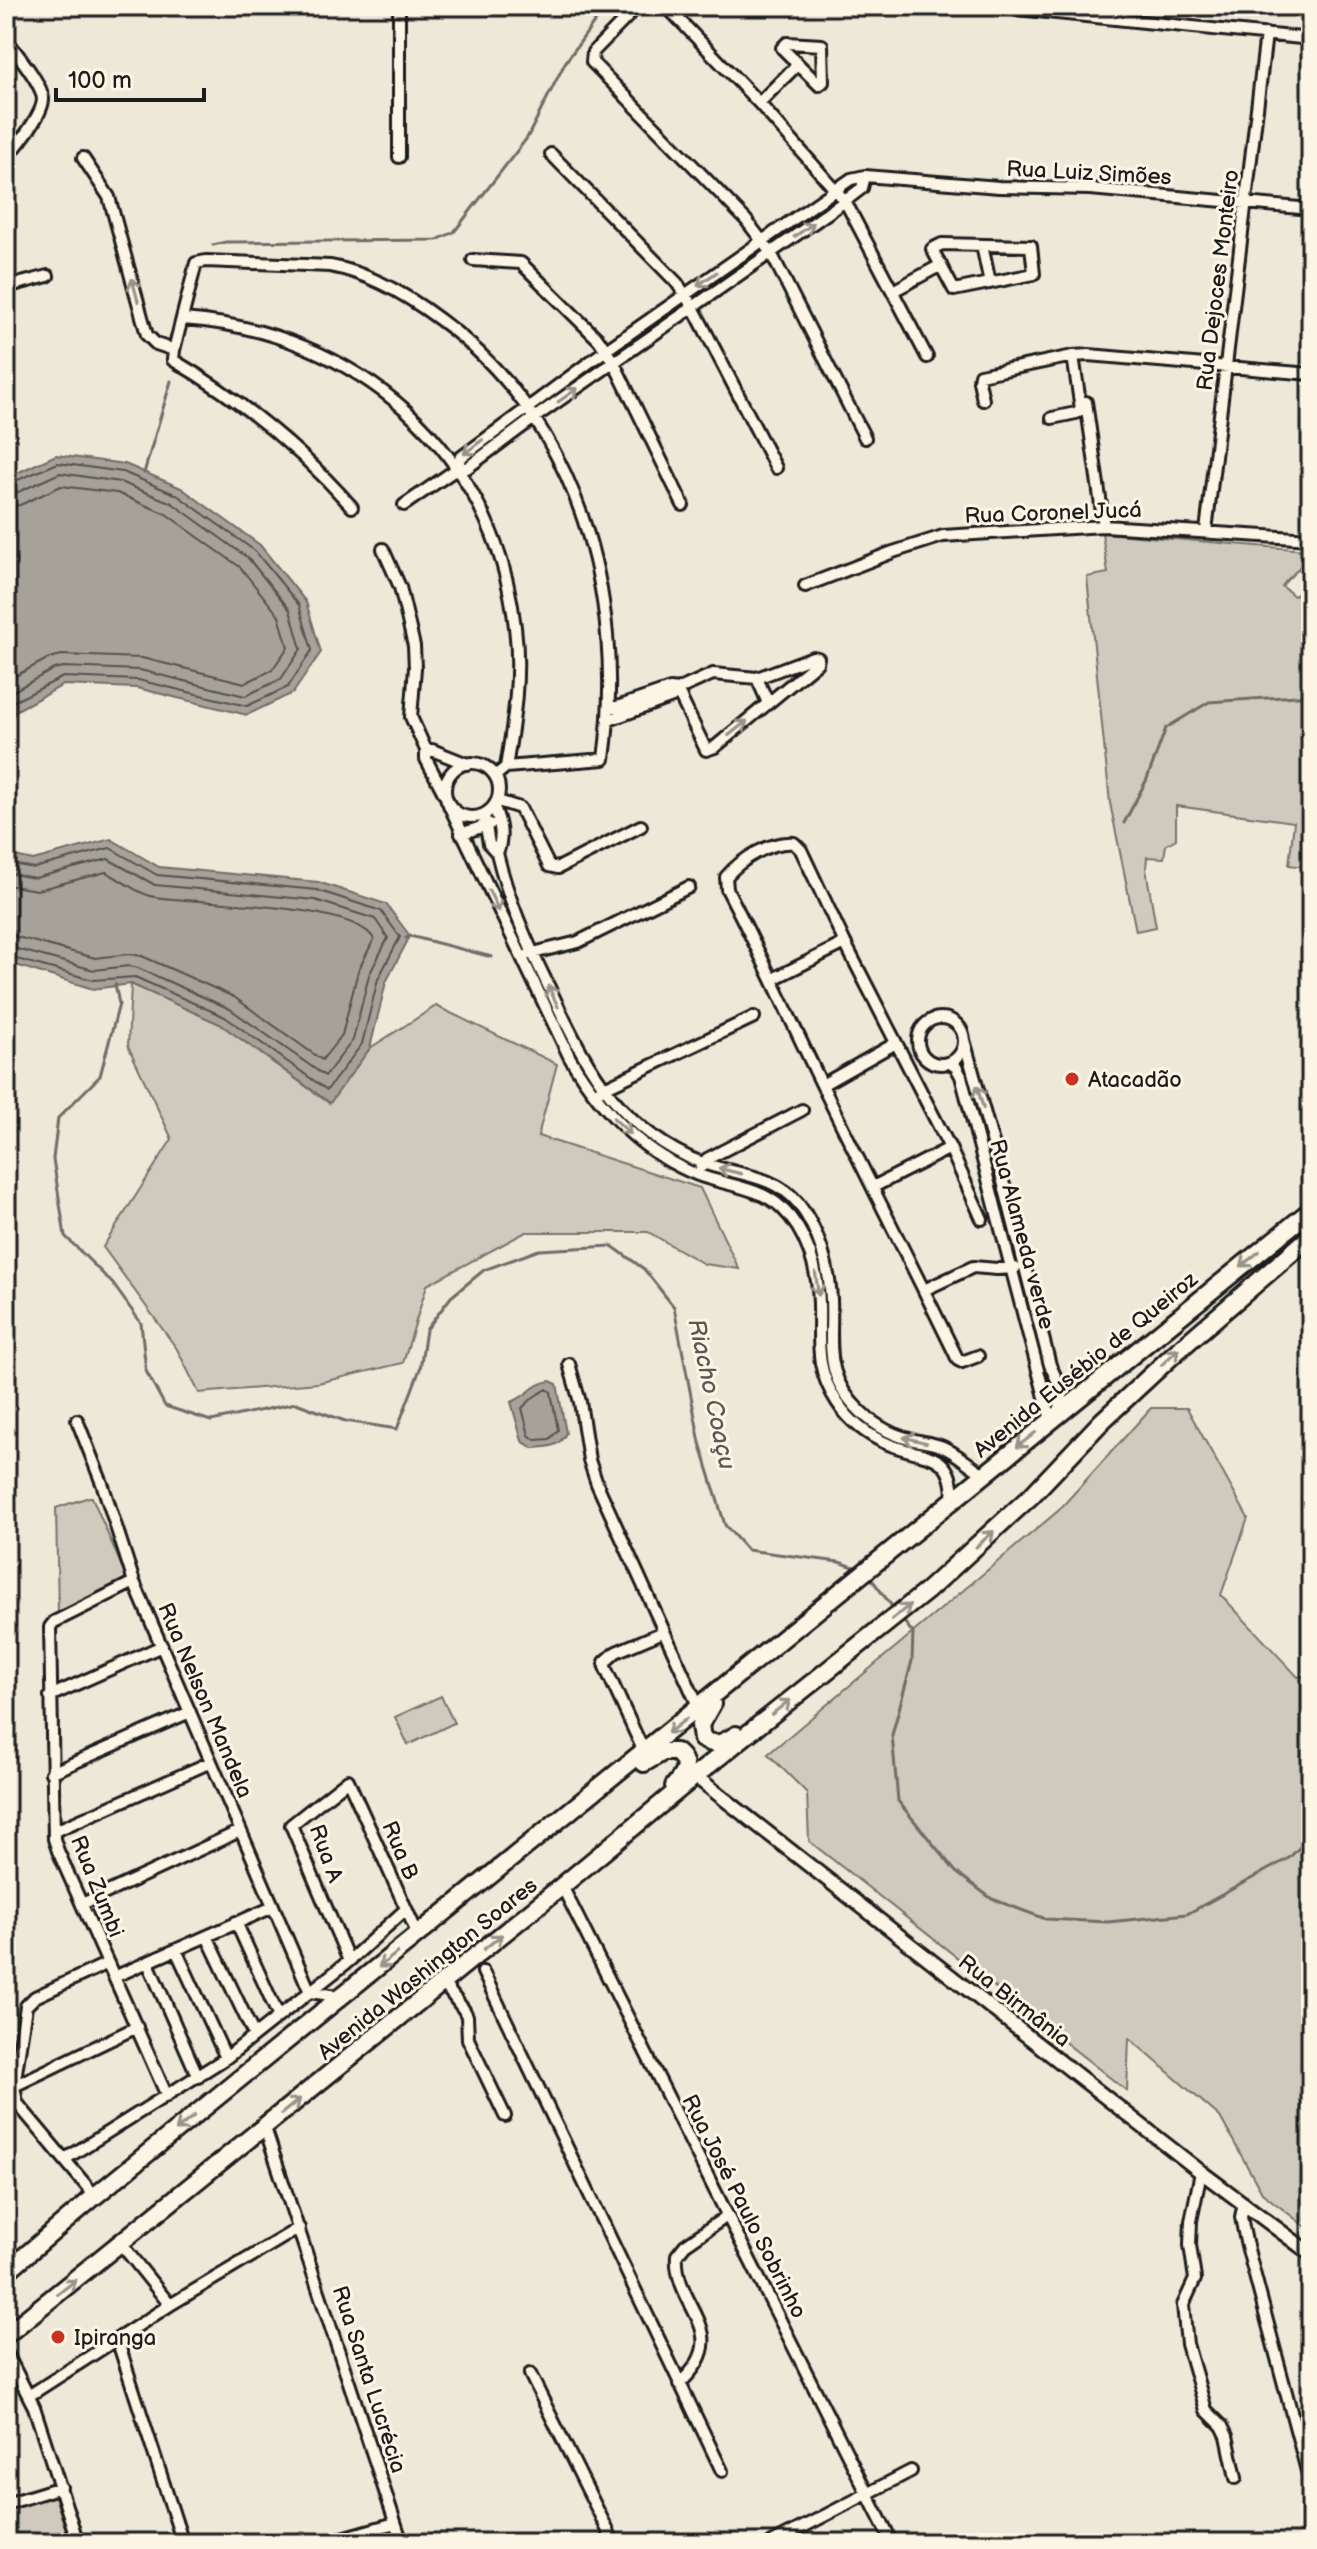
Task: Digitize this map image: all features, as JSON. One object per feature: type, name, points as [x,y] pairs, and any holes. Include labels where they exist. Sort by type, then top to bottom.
[{"type":"highway","name":"Avenida Eusébio de Queiroz","points":[[846,1589],[1311,1210]]},
{"type":"highway","name":"Avenida Washington Soares","points":[[6,2335],[927,1591],[1031,1496],[1102,1421],[1174,1354],[1311,1236]]},
{"type":"highway","name":"Avenida Washington Soares","points":[[10,2264],[846,1589]]},
{"type":"highway","points":[[725,1687],[701,1720],[699,1728],[702,1739],[711,1744],[722,1743],[755,1728]]},
{"type":"highway","points":[[625,1768],[636,1767],[663,1752],[676,1752],[682,1756],[685,1772],[658,1806]]},
{"type":"street","points":[[399,6],[399,157]]},
{"type":"street","points":[[638,6],[593,52],[592,62],[746,220],[771,253],[865,438]]},
{"type":"street","points":[[666,6],[759,103],[845,201],[927,357]]},
{"type":"street","points":[[988,6],[1311,39]]},
{"type":"street","name":"Rua Dejoces Monteiro","points":[[1206,531],[1266,34]]},
{"type":"street","points":[[6,39],[39,87],[43,99],[34,121],[6,159]]},
{"type":"street","points":[[787,43],[822,45],[823,82],[819,85],[797,65],[782,48],[787,43]]},
{"type":"street","points":[[759,103],[797,65]]},
{"type":"street","points":[[551,154],[677,283],[693,307],[776,468]]},
{"type":"street","points":[[83,158],[109,197],[147,335],[156,344],[174,350]]},
{"type":"street","points":[[404,505],[458,468],[467,468],[845,201],[862,188],[865,176],[851,179],[606,350],[460,458],[458,468]]},
{"type":"street","name":"Rua Luiz Simões","points":[[865,176],[999,187],[1090,189],[1311,209]]},
{"type":"street","points":[[942,244],[982,245],[1031,246],[1034,274],[954,290],[932,249],[942,244]]},
{"type":"street","points":[[982,245],[990,283]]},
{"type":"street","points":[[473,260],[521,263],[584,323],[614,363],[683,505]]},
{"type":"street","points":[[352,507],[310,462],[263,421],[219,388],[173,360],[196,263],[315,265],[349,269],[390,288],[446,324],[494,368],[534,418],[571,487],[596,561],[609,636],[609,720],[604,759],[506,767],[495,776]]},
{"type":"street","points":[[893,291],[941,265]]},
{"type":"street","points":[[6,287],[48,276]]},
{"type":"street","points":[[183,319],[254,330],[298,344],[339,364],[405,410],[458,468],[490,526],[504,566],[513,608],[518,671],[506,767]]},
{"type":"street","points":[[1052,418],[1081,409],[1076,355]]},
{"type":"street","points":[[1076,355],[1104,526]]},
{"type":"street","points":[[983,400],[980,375],[1076,355],[1311,374]]},
{"type":"street","name":"Rua Coronel Jucá","points":[[805,586],[943,536],[1104,526],[1311,539]]},
{"type":"street","points":[[383,549],[400,587],[411,627],[415,668],[411,717],[426,750],[426,759],[479,870],[580,1053],[622,1110],[648,1133],[700,1169],[756,1177],[775,1183],[791,1194],[811,1224],[827,1272],[831,1304],[829,1343],[833,1365],[847,1396],[880,1427],[901,1437],[943,1447],[984,1474]]},
{"type":"street","points":[[609,720],[672,697],[677,690],[713,674],[757,678],[813,657],[818,658],[817,663],[715,747],[706,750],[677,690]]},
{"type":"street","points":[[757,678],[768,703]]},
{"type":"street","points":[[609,707],[670,689],[677,690]]},
{"type":"street","points":[[426,750],[467,764],[480,764],[495,776],[500,788],[497,809],[502,842],[498,858],[479,870]]},
{"type":"street","points":[[467,764],[450,774],[446,786],[448,802],[465,817],[485,821]]},
{"type":"street","points":[[461,834],[485,821],[497,809],[520,808],[549,866],[558,868],[641,826]]},
{"type":"street","points":[[485,821],[489,844],[498,858],[527,955],[570,1058],[592,1093],[614,1119],[663,1157],[768,1198],[787,1213],[799,1231],[816,1274],[819,1356],[837,1402],[853,1422],[874,1437],[897,1448],[938,1459],[951,1475],[953,1499]]},
{"type":"street","points":[[978,1356],[962,1362],[958,1360],[726,884],[726,877],[736,867],[771,846],[784,842],[798,845],[950,1148],[982,1219]]},
{"type":"street","points":[[527,955],[578,942],[689,887]]},
{"type":"street","points":[[773,979],[845,943]]},
{"type":"street","points":[[592,1093],[754,1017]]},
{"type":"street","points":[[935,1019],[950,1020],[960,1029],[964,1040],[958,1058],[950,1063],[935,1064],[923,1055],[918,1041],[923,1027],[935,1019]]},
{"type":"street","name":"Rua Alameda verde","points":[[964,1040],[1050,1365],[1057,1380],[1064,1384],[1055,1417]]},
{"type":"street","points":[[822,1085],[896,1043]]},
{"type":"street","name":"Rua Alameda verde","points":[[950,1063],[961,1076],[1011,1269],[1055,1417]]},
{"type":"street","points":[[700,1169],[707,1159],[802,1110]]},
{"type":"street","points":[[873,1187],[950,1148]]},
{"type":"street","points":[[753,1192],[752,1183],[756,1177]]},
{"type":"street","points":[[768,1198],[775,1183]]},
{"type":"street","points":[[787,1213],[798,1203]]},
{"type":"street","points":[[799,1231],[811,1224]]},
{"type":"street","points":[[924,1290],[973,1267],[1011,1269],[1025,1265]]},
{"type":"street","points":[[569,1364],[597,1484],[699,1708]]},
{"type":"street","name":"Rua Nelson Mandela","points":[[77,1420],[103,1486],[134,1582],[310,1992]]},
{"type":"street","name":"Rua Zumbi","points":[[134,1582],[54,1622],[49,1630],[51,1773],[58,1851],[167,2096]]},
{"type":"street","points":[[644,1752],[605,1662],[616,1652],[663,1632]]},
{"type":"street","points":[[50,1696],[162,1646]]},
{"type":"street","points":[[51,1773],[190,1712]]},
{"type":"street","points":[[55,1831],[211,1762]]},
{"type":"street","name":"Rua Birmânia","points":[[695,1776],[1201,2172],[1311,2254]]},
{"type":"street","name":"Rua B","points":[[348,1780],[418,1935]]},
{"type":"street","name":"Rua A","points":[[348,1780],[291,1825],[349,1961]]},
{"type":"street","points":[[82,1904],[240,1831]]},
{"type":"street","name":"Rua José Paulo Sobrinho","points":[[562,1886],[892,2543]]},
{"type":"street","points":[[114,1977],[273,1907]]},
{"type":"street","points":[[65,2159],[226,2058],[349,1961],[405,1910]]},
{"type":"street","points":[[236,1922],[278,2015]]},
{"type":"street","points":[[207,1936],[254,2035]]},
{"type":"street","points":[[176,1950],[226,2058]]},
{"type":"street","points":[[95,2196],[20,2108],[14,2086],[26,2006],[35,1997],[108,1963]]},
{"type":"street","points":[[148,1963],[198,2077]]},
{"type":"street","points":[[483,1972],[722,2471]]},
{"type":"street","points":[[443,1983],[467,2016],[468,2039],[505,2116]]},
{"type":"street","points":[[310,1992],[331,1995],[336,2002]]},
{"type":"street","points":[[299,2001],[312,2020]]},
{"type":"street","points":[[14,2086],[137,2027]]},
{"type":"street","name":"Rua Santa Lucrécia","points":[[265,2128],[402,2543]]},
{"type":"street","points":[[1201,2172],[1191,2221],[1190,2245],[1195,2279],[1183,2305],[1187,2344],[1206,2410],[1227,2436],[1236,2478]]},
{"type":"street","points":[[1244,2203],[1241,2217],[1246,2242],[1311,2486]]},
{"type":"street","points":[[679,2384],[699,2363],[704,2343],[678,2273],[677,2255],[685,2245],[727,2216]]},
{"type":"street","points":[[30,2395],[170,2305],[299,2228]]},
{"type":"street","points":[[121,2244],[170,2305]]},
{"type":"street","points":[[117,2339],[183,2543]]},
{"type":"street","points":[[6,2352],[30,2395],[78,2543]]},
{"type":"street","points":[[530,2374],[614,2543]]},
{"type":"street","points":[[772,2543],[911,2471]]},
{"type":"street","points":[[6,2504],[61,2487]]},
{"type":"street","points":[[325,2543],[354,2539],[395,2523]]},
{"type":"shaded area","points":[[1102,533],[1305,550],[1300,567],[1282,586],[1294,596],[1305,589],[1311,590],[1311,868],[1289,865],[1294,822],[1176,806],[1176,839],[1166,845],[1164,858],[1147,857],[1146,869],[1156,927],[1136,931],[1110,803],[1087,577],[1108,573]]},
{"type":"shaded area","points":[[131,984],[220,1024],[329,1103],[370,1048],[436,1006],[557,1064],[538,1136],[700,1188],[739,1269],[704,1264],[648,1232],[526,1232],[427,1285],[403,1363],[318,1383],[199,1393],[177,1349],[103,1247],[172,1139],[128,1046]]},
{"type":"shaded area","points":[[1151,1408],[1187,1408],[1248,1518],[1221,1595],[1298,1677],[1311,1675],[1311,2231],[1262,2193],[1220,2117],[1129,2038],[1127,2091],[809,1841],[807,1793],[768,1754],[1058,1511]]},
{"type":"shaded area","points":[[92,1497],[128,1581],[58,1613],[56,1508]]},
{"type":"shaded area","points":[[441,1696],[454,1723],[408,1745],[395,1717]]},
{"type":"shaded area","points":[[54,2494],[70,2543],[6,2543],[6,2511]]},
{"type":"water","points":[[56,455],[125,464],[181,488],[260,545],[306,602],[321,652],[293,693],[247,715],[137,688],[63,685],[15,711],[6,735],[6,478]]},
{"type":"water","points":[[111,839],[159,867],[318,882],[386,904],[410,936],[386,982],[370,1048],[330,1103],[220,1024],[131,984],[93,989],[6,962],[6,854],[33,860]]},
{"type":"water","points":[[550,1381],[557,1384],[566,1433],[556,1444],[533,1448],[522,1441],[511,1402]]},
{"type":"waterway","points":[[213,245],[226,242],[437,240],[454,232],[527,138],[565,63],[606,6]]},
{"type":"waterway","points":[[144,473],[171,381]]},
{"type":"waterway","points":[[1124,823],[1147,779],[1166,728],[1209,702],[1311,695]]},
{"type":"waterway","points":[[406,938],[410,936],[492,957]]},
{"type":"waterway","name":"Riacho Coaçu","points":[[115,984],[119,1004],[100,1076],[58,1118],[53,1159],[65,1236],[113,1284],[141,1323],[146,1371],[165,1406],[211,1421],[296,1403],[345,1421],[397,1429],[420,1369],[426,1330],[451,1297],[484,1270],[539,1250],[612,1246],[644,1269],[674,1307],[700,1443],[725,1525],[747,1550],[839,1562],[857,1568]]},
{"type":"waterway","name":"Riacho Coaçu","points":[[870,1577],[894,1609]]},
{"type":"waterway","name":"Riacho Coaçu","points":[[901,1618],[913,1633],[912,1661],[892,1735],[898,1801],[956,1872],[992,1899],[1046,1919],[1108,1922],[1187,1914],[1289,1858],[1311,1836]]},
{"type":"place","name":"Atacadão","points":[[1072,1079]]},
{"type":"place","name":"Ipiranga","points":[[58,2337]]}]
